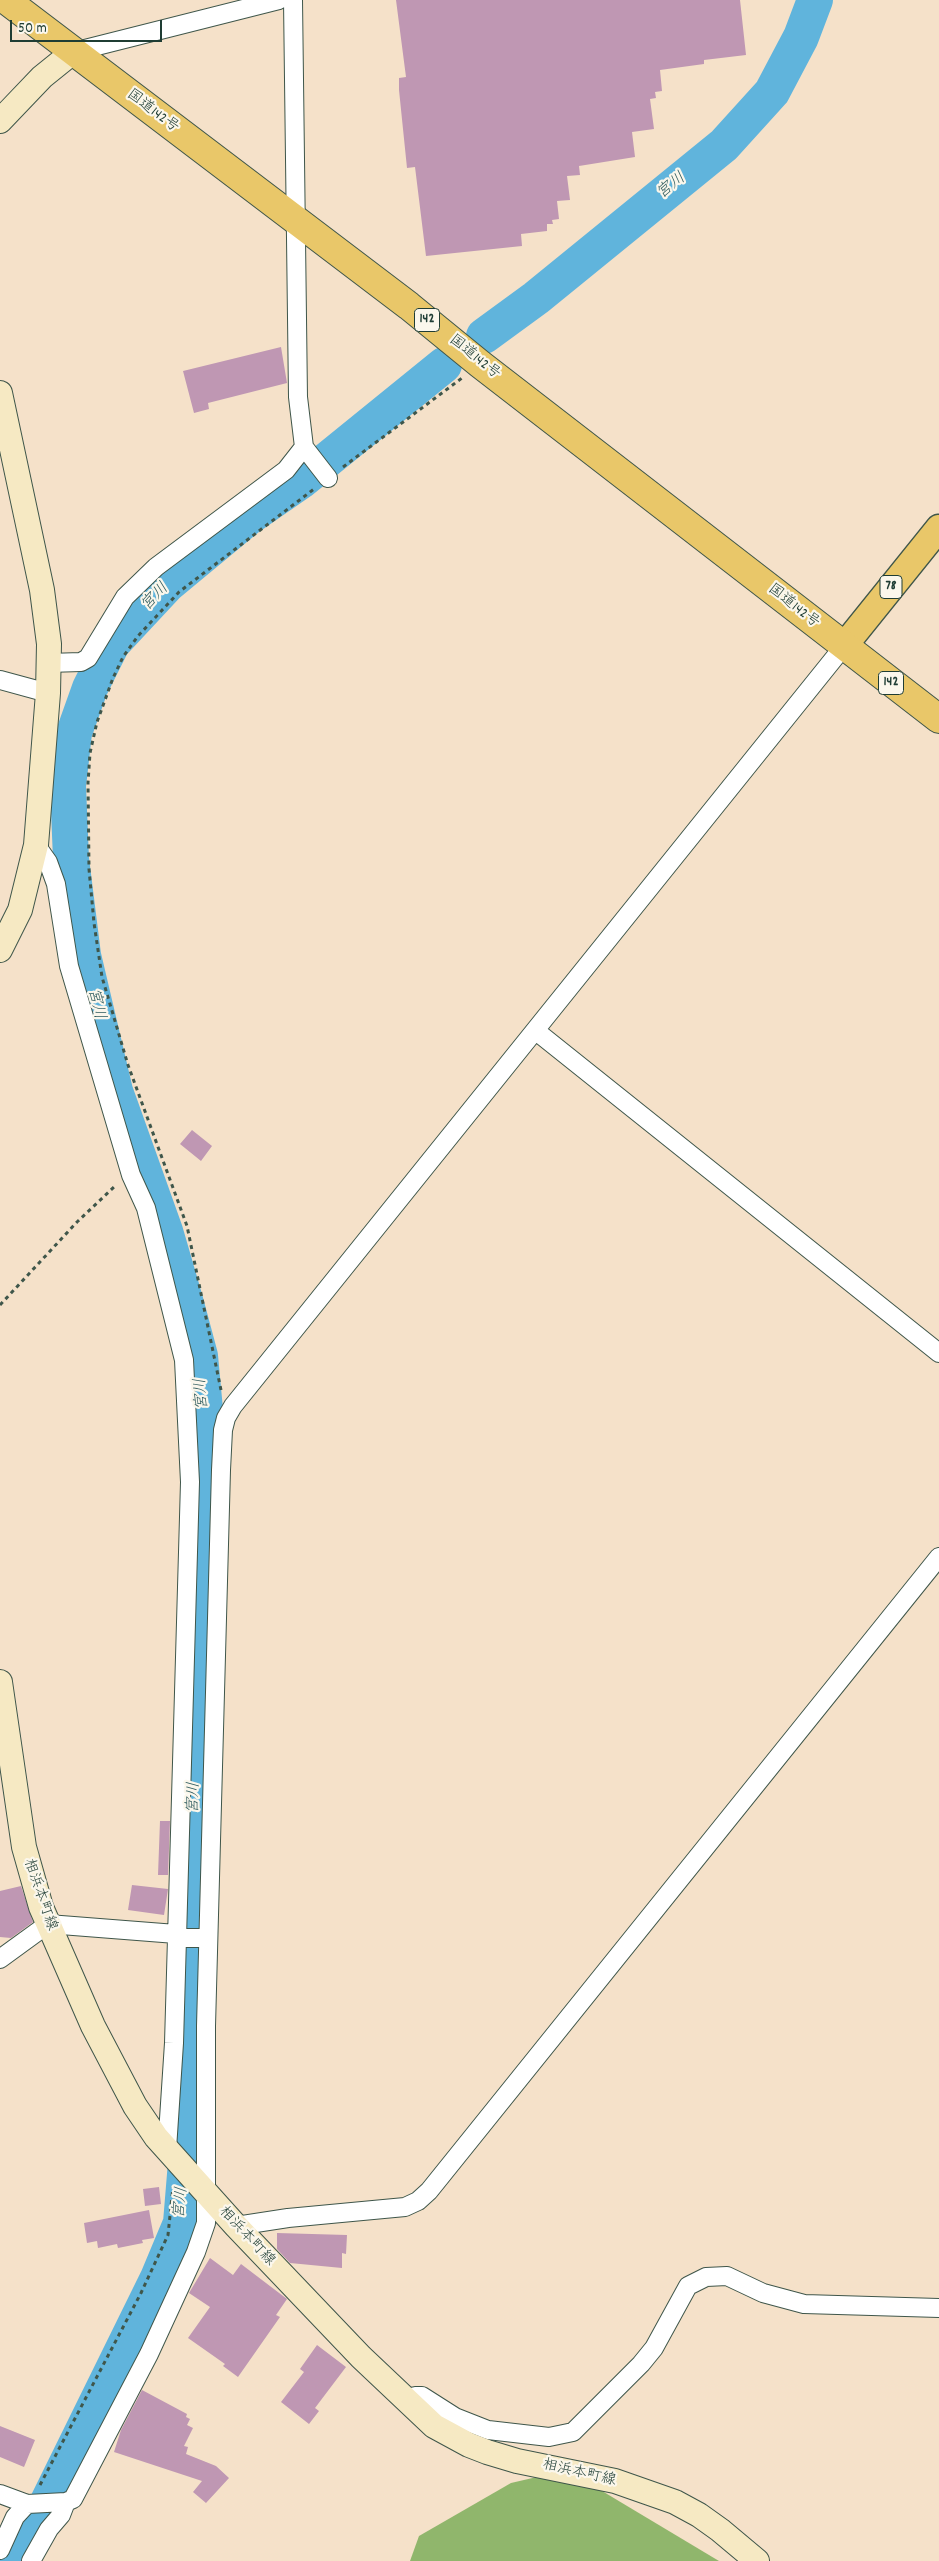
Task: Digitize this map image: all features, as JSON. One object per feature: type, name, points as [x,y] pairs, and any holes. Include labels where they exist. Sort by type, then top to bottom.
[{"type":"highway","name":"国道142号","points":[[6,0],[409,306],[480,364],[939,719]]},
{"type":"main road","points":[[0,121],[42,77],[73,52]]},
{"type":"main road","points":[[0,393],[42,590],[49,644],[48,693],[36,845],[20,910],[0,950]]},
{"type":"main road","name":"78","points":[[844,646],[939,528]]},
{"type":"main road","name":"相浜本町線","points":[[0,1682],[24,1847],[48,1924],[93,2026],[123,2084],[148,2126],[201,2188],[361,2357],[434,2426],[468,2445],[517,2461],[615,2481],[675,2502],[720,2530],[757,2561]]},
{"type":"street","points":[[73,52],[279,0]]},
{"type":"street","points":[[293,0],[298,221],[298,397],[308,451],[326,475]]},
{"type":"street","points":[[48,663],[81,662],[88,658],[125,597],[156,567],[286,470],[308,451]]},
{"type":"street","points":[[0,2494],[31,2503],[73,2500],[135,2380],[196,2252],[206,2223],[201,2188],[206,2026],[205,1938],[223,1430],[233,1406],[844,646]]},
{"type":"street","points":[[0,680],[48,693]]},
{"type":"street","points":[[36,845],[48,862],[56,884],[70,966],[131,1174],[146,1208],[184,1360],[190,1482],[172,2154]]},
{"type":"street","points":[[536,1031],[939,1353]]},
{"type":"street","points":[[236,2226],[288,2218],[405,2207],[418,2201],[429,2191],[939,1557]]},
{"type":"street","points":[[0,1959],[48,1924],[205,1938]]},
{"type":"street","points":[[408,2403],[415,2396],[422,2396],[455,2417],[488,2430],[549,2437],[573,2432],[641,2364],[654,2348],[688,2286],[706,2277],[727,2276],[763,2293],[804,2304],[939,2308]]},
{"type":"street","points":[[31,2561],[49,2529],[61,2515],[64,2502]]},
{"type":"street","points":[[0,2550],[15,2517],[31,2503]]},
{"type":"path","points":[[233,1406],[223,1394],[219,1383],[187,1226],[128,1065],[102,977],[89,869],[88,783],[90,753],[97,722],[123,657],[156,615],[179,592],[326,475],[480,364]]},
{"type":"path","points":[[0,1305],[77,1222],[123,1179],[131,1174]]},
{"type":"path","points":[[31,2503],[141,2293],[168,2235],[173,2187],[172,2154]]},
{"type":"green space","points":[[567,2470],[719,2561],[410,2561],[419,2536],[511,2483]]},
{"type":"building","points":[[396,0],[740,0],[746,55],[704,60],[704,64],[660,70],[662,91],[655,92],[656,98],[650,99],[654,129],[632,132],[635,157],[579,166],[580,175],[567,176],[570,200],[557,201],[559,219],[552,220],[553,224],[547,224],[547,231],[521,234],[522,246],[426,256],[415,167],[407,168],[399,90],[399,78],[406,77]]},
{"type":"building","points":[[281,347],[287,383],[208,403],[209,409],[194,413],[183,371]]},
{"type":"building","points":[[192,1130],[212,1146],[201,1161],[180,1144]]},
{"type":"building","points":[[160,1821],[170,1821],[168,1875],[158,1875]]},
{"type":"building","points":[[132,1885],[168,1889],[164,1915],[128,1910]]},
{"type":"building","points":[[21,1886],[33,1922],[11,1938],[0,1937],[0,1891]]},
{"type":"building","points":[[159,2187],[161,2204],[145,2206],[143,2189]]},
{"type":"building","points":[[149,2210],[154,2238],[142,2240],[143,2243],[118,2248],[117,2244],[98,2248],[97,2241],[87,2243],[84,2223]]},
{"type":"building","points":[[277,2233],[347,2235],[346,2254],[342,2253],[342,2268],[290,2263],[277,2249]]},
{"type":"building","points":[[210,2258],[233,2275],[241,2264],[287,2299],[276,2315],[280,2317],[238,2377],[223,2366],[225,2364],[188,2338],[210,2307],[189,2293]]},
{"type":"building","points":[[317,2345],[346,2367],[315,2408],[319,2411],[309,2424],[281,2402],[304,2372],[300,2369]]},
{"type":"building","points":[[142,2390],[187,2414],[186,2417],[190,2419],[187,2425],[193,2428],[184,2446],[188,2447],[186,2454],[216,2466],[229,2478],[206,2503],[193,2492],[202,2481],[114,2452],[121,2430]]},
{"type":"building","points":[[0,2426],[35,2440],[24,2467],[0,2457]]},
{"type":"waterway","name":"宮川","points":[[484,336],[536,298],[724,145],[772,92],[801,37],[815,0]]},
{"type":"waterway","name":"宮川","points":[[9,2561],[33,2532],[158,2278],[181,2223],[189,2126],[190,1945],[203,1568],[205,1410],[200,1356],[185,1300],[165,1231],[115,1091],[83,955],[71,859],[68,786],[74,733],[90,688],[112,644],[167,585],[249,517],[301,481],[444,365]]}]
